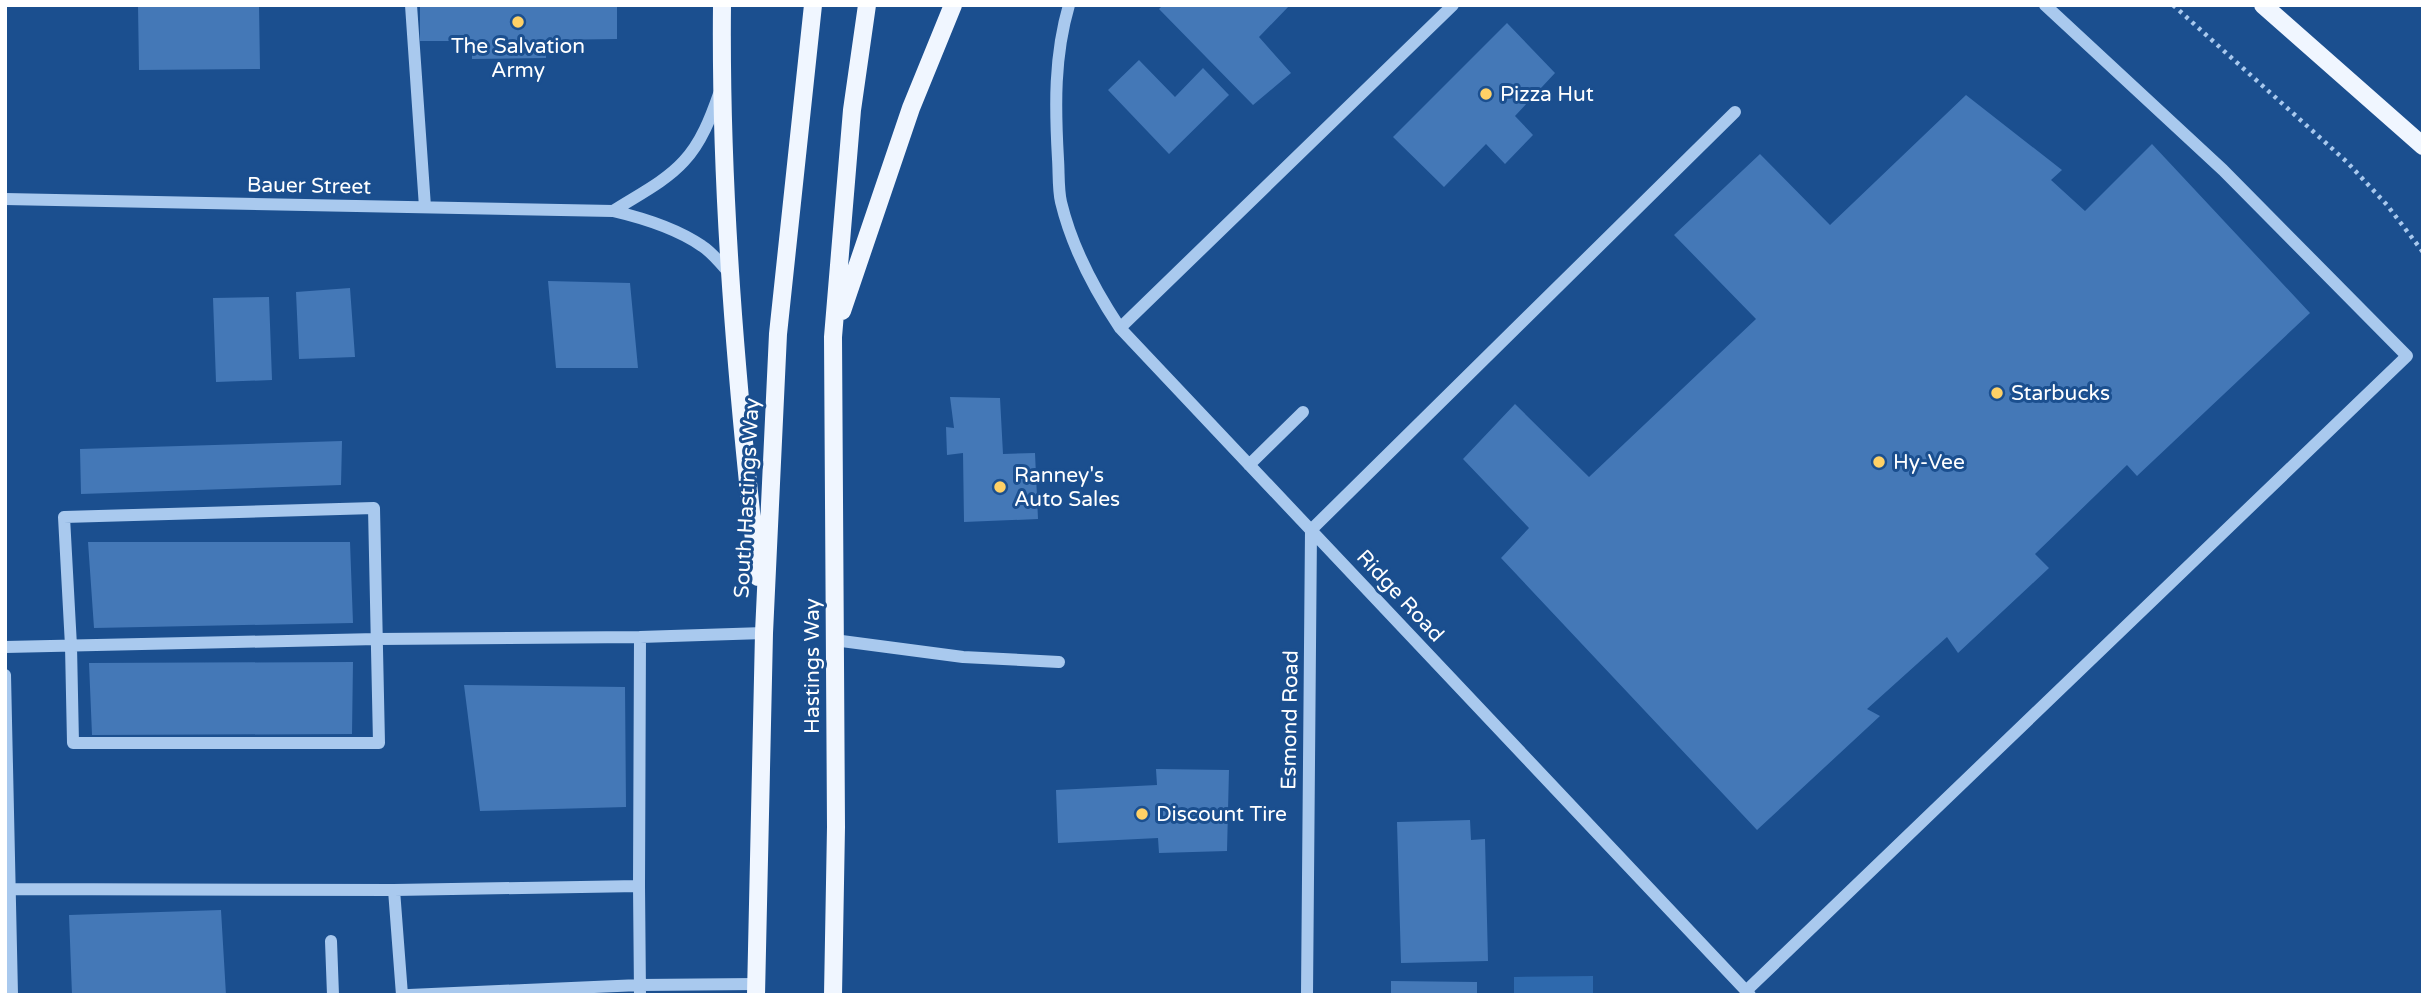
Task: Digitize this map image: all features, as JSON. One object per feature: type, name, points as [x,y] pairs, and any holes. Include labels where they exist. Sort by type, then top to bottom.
[{"type":"main road","points":[[722,5],[730,274],[738,405],[764,633]]},
{"type":"main road","name":"South Hastings Way","points":[[756,989],[764,633],[778,334],[813,5]]},
{"type":"main road","points":[[833,337],[852,110],[867,5]]},
{"type":"main road","points":[[833,337],[911,108],[953,5]]},
{"type":"main road","points":[[2263,5],[2423,146]]},
{"type":"main road","name":"Hastings Way","points":[[833,337],[836,827],[833,995]]},
{"type":"street","points":[[411,5],[425,207]]},
{"type":"street","name":"Ridge Road","points":[[1069,5],[1057,63],[1056,118],[1060,200],[1073,241],[1088,275],[1120,328],[1748,993]]},
{"type":"street","points":[[1120,328],[1453,5]]},
{"type":"street","points":[[1748,993],[2407,356],[2223,170],[2045,5]]},
{"type":"street","points":[[613,211],[684,161],[711,117],[723,83]]},
{"type":"street","points":[[1311,530],[1735,112]]},
{"type":"street","name":"Bauer Street","points":[[5,199],[613,211],[641,218],[696,242],[730,274]]},
{"type":"street","points":[[1249,465],[1303,412]]},
{"type":"street","points":[[374,508],[379,743],[73,743],[71,646],[64,517],[374,508]]},
{"type":"street","name":"Esmond Road","points":[[1307,995],[1311,530]]},
{"type":"street","points":[[5,647],[764,633]]},
{"type":"street","points":[[640,637],[640,990]]},
{"type":"street","points":[[834,640],[963,657],[1059,662]]},
{"type":"street","points":[[5,675],[12,995]]},
{"type":"street","points":[[11,889],[394,890],[639,886]]},
{"type":"street","points":[[394,890],[402,995]]},
{"type":"street","points":[[331,941],[332,995]]},
{"type":"street","points":[[409,995],[756,989]]},
{"type":"path","points":[[2174,5],[2347,162],[2387,205],[2423,252]]},
{"type":"shaded area","points":[[1593,976],[1593,995],[1514,995],[1514,977]]},
{"type":"building","points":[[138,5],[259,5],[260,69],[139,70]]},
{"type":"building","name":"The Salvation Army","points":[[420,5],[617,5],[617,39],[546,40],[546,58],[472,59],[472,41],[420,41]]},
{"type":"building","points":[[1163,5],[1290,5],[1259,37],[1291,73],[1253,105],[1159,9]]},
{"type":"building","name":"Pizza Hut","points":[[1507,23],[1555,73],[1515,116],[1533,135],[1505,164],[1486,144],[1444,187],[1393,137]]},
{"type":"building","points":[[1139,60],[1175,97],[1203,68],[1229,95],[1169,154],[1108,90]]},
{"type":"building","name":"Hy-Vee","points":[[1966,95],[2062,170],[2051,180],[2085,211],[2152,144],[2310,313],[2137,476],[2127,465],[2035,554],[2049,568],[1958,653],[1947,637],[1867,709],[1880,716],[1757,830],[1501,558],[1529,528],[1463,459],[1515,404],[1589,477],[1756,319],[1674,235],[1760,154],[1830,225]]},
{"type":"building","points":[[548,281],[630,283],[638,368],[556,368]]},
{"type":"building","points":[[350,288],[355,357],[299,359],[296,292]]},
{"type":"building","points":[[269,297],[272,380],[216,382],[213,298]]},
{"type":"building","name":"Ranney's Auto Sales","points":[[950,397],[1000,398],[1003,454],[1035,453],[1038,519],[964,522],[963,453],[947,455],[946,427],[954,428]]},
{"type":"building","points":[[342,441],[341,485],[81,494],[80,449]]},
{"type":"building","points":[[88,542],[350,542],[353,623],[94,628]]},
{"type":"building","points":[[353,662],[352,734],[92,735],[89,663]]},
{"type":"building","points":[[464,685],[625,687],[626,807],[480,811]]},
{"type":"building","name":"Discount Tire","points":[[1156,769],[1229,770],[1227,851],[1159,853],[1158,838],[1058,843],[1056,790],[1157,785]]},
{"type":"building","points":[[1470,820],[1471,840],[1485,839],[1488,961],[1401,963],[1397,822]]},
{"type":"building","points":[[221,910],[226,995],[72,995],[69,915]]},
{"type":"building","points":[[1391,981],[1477,982],[1477,995],[1391,995]]},
{"type":"place","name":"The Salvation Army","points":[[518,22]]},
{"type":"place","name":"Pizza Hut","points":[[1486,94]]},
{"type":"place","name":"Starbucks","points":[[1997,393]]},
{"type":"place","name":"Hy-Vee","points":[[1879,462]]},
{"type":"place","name":"Ranney's Auto Sales","points":[[1000,487]]},
{"type":"place","name":"Discount Tire","points":[[1142,814]]}]
